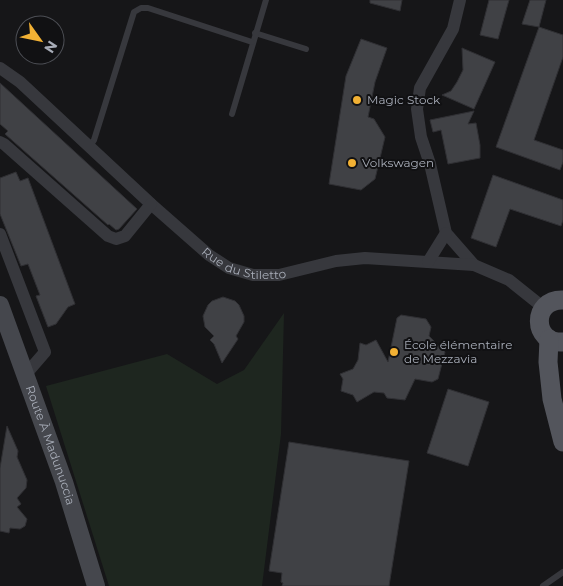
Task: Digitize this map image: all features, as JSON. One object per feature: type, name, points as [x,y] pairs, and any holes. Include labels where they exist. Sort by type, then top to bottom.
[{"type":"main road","points":[[563,300],[554,301],[544,308],[540,314],[540,328],[556,341],[548,362],[552,399],[563,442]]},
{"type":"main road","name":"Route À Madunuccia","points":[[0,305],[64,482],[96,586]]},
{"type":"main road","points":[[563,354],[561,364],[563,402]]},
{"type":"street","points":[[460,0],[453,29],[420,88],[416,109],[421,137],[430,164],[446,233],[474,265]]},
{"type":"street","name":"Rue du Stiletto","points":[[0,68],[20,82],[151,204],[209,255],[229,268],[253,275],[279,275],[336,261],[366,258],[474,265],[509,280],[544,308]]},
{"type":"street","points":[[0,142],[108,236],[116,239],[125,236],[151,204]]},
{"type":"street","points":[[428,262],[446,233]]},
{"type":"street","points":[[0,234],[45,352],[26,374]]},
{"type":"lane","points":[[232,114],[266,0]]},
{"type":"lane","points":[[90,146],[94,140],[134,12],[141,8],[148,8],[252,42]]},
{"type":"lane","points":[[255,33],[306,49]]},
{"type":"lane","points":[[543,586],[563,572]]},
{"type":"shaded area","points":[[284,313],[281,434],[262,586],[109,586],[46,386],[167,354],[217,384],[244,370]]},
{"type":"building","points":[[370,0],[402,0],[400,11],[370,3]]},
{"type":"building","points":[[489,0],[509,0],[498,39],[480,35]]},
{"type":"building","points":[[530,0],[546,0],[539,27],[522,24]]},
{"type":"building","points":[[539,27],[563,35],[563,57],[534,140],[563,150],[563,162],[560,170],[496,147]]},
{"type":"building","name":"Magic Stock","points":[[361,39],[387,48],[375,82],[368,117],[374,119],[385,137],[375,179],[361,190],[329,184],[346,76]]},
{"type":"building","points":[[462,48],[495,62],[474,109],[442,95],[451,91],[463,70]]},
{"type":"building","points":[[0,83],[137,209],[119,229],[116,230],[108,225],[5,134],[8,131],[0,124]]},
{"type":"building","points":[[474,111],[468,124],[476,123],[480,158],[448,164],[441,130],[433,132],[430,120]]},
{"type":"building","points":[[16,172],[20,181],[28,178],[75,304],[68,307],[56,324],[48,327],[36,296],[40,295],[28,264],[21,266],[0,214],[0,178]]},
{"type":"building","points":[[493,175],[563,200],[563,220],[561,226],[510,209],[496,247],[471,238]]},
{"type":"building","points":[[223,297],[235,301],[239,305],[244,316],[244,322],[236,336],[238,339],[222,363],[214,344],[210,340],[214,336],[205,327],[203,316],[212,301]]},
{"type":"building","points":[[401,315],[426,319],[431,327],[429,336],[445,352],[438,379],[432,382],[415,379],[405,400],[387,398],[384,393],[374,392],[357,402],[353,395],[341,391],[343,379],[340,374],[353,369],[358,360],[360,343],[366,345],[376,340],[388,362],[397,318]]},
{"type":"building","points":[[448,389],[489,402],[468,466],[427,453]]},
{"type":"building","points":[[7,426],[18,451],[17,457],[27,480],[26,488],[17,498],[21,504],[17,507],[27,519],[25,526],[20,529],[10,528],[9,533],[0,531],[0,468]]},
{"type":"building","points":[[289,442],[409,461],[389,586],[282,586],[282,573],[269,571]]},
{"type":"place","name":"Magic Stock","points":[[357,100]]},
{"type":"place","name":"Volkswagen","points":[[352,163]]},
{"type":"place","name":"École élémentaire de Mezzavia","points":[[394,352]]}]
